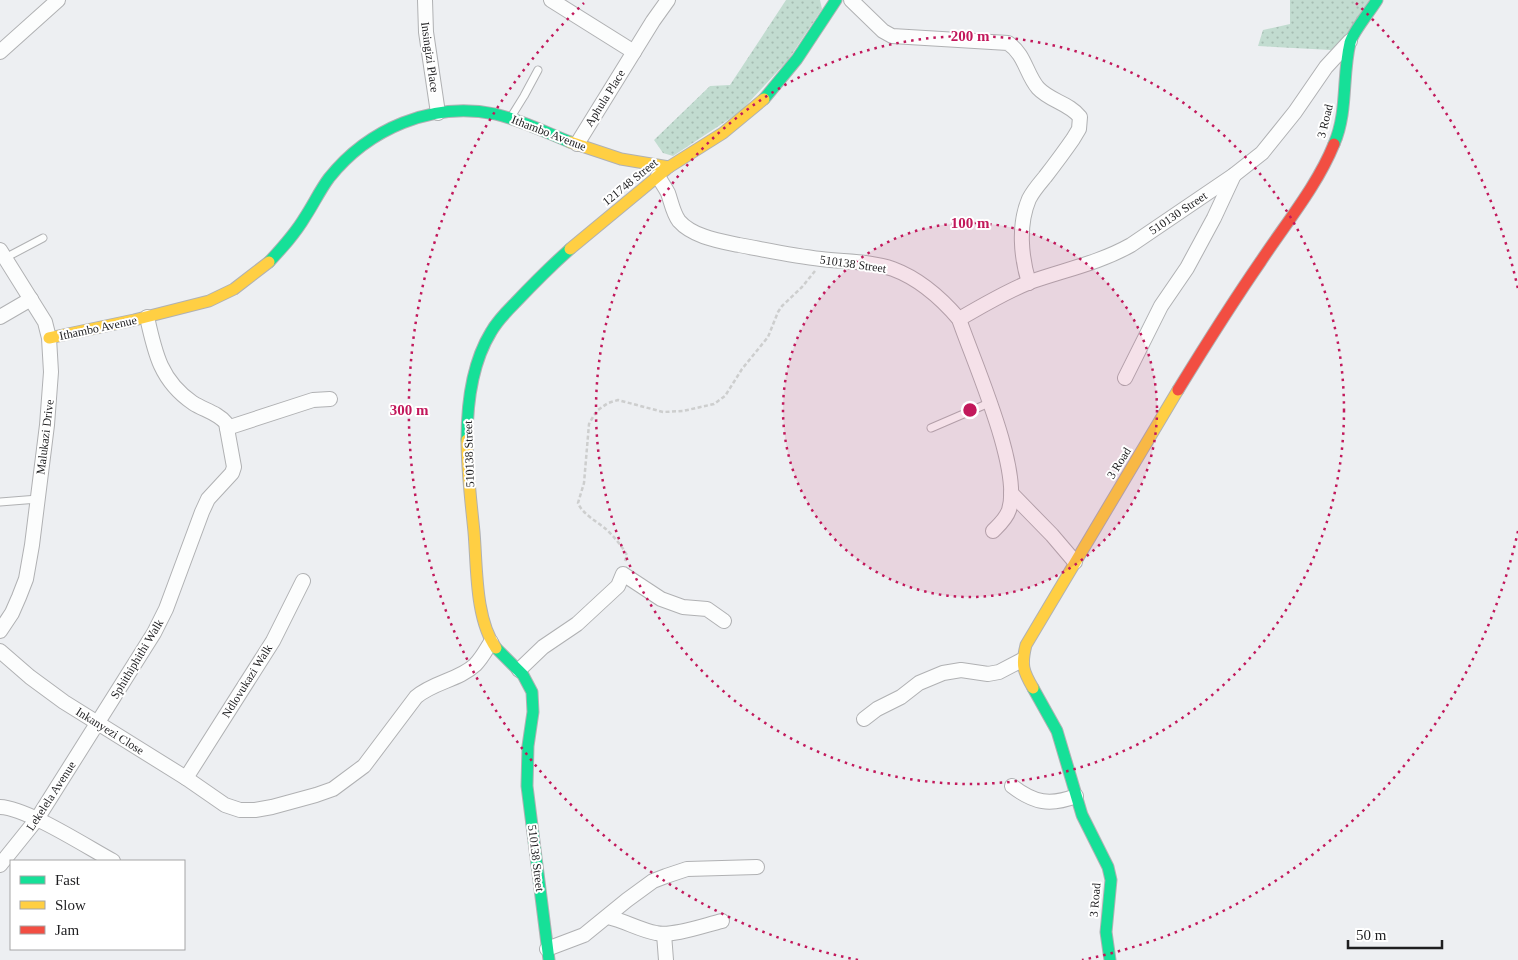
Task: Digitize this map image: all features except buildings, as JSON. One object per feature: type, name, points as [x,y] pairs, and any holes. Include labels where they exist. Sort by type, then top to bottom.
[{"type":"street","name":"Insingizi Place","points":[[425,0],[426,32],[438,113]]},
{"type":"street","points":[[550,0],[634,52]]},
{"type":"street","name":"Aphula Place","points":[[576,144],[668,0]]},
{"type":"street","points":[[669,167],[721,135],[771,92],[787,73],[836,0]]},
{"type":"street","points":[[851,0],[883,31],[892,36],[1008,43],[1017,51],[1038,88],[1071,107],[1080,117],[1079,129],[1074,139],[1030,197],[1025,211],[1022,228],[1023,249],[1025,269],[1029,283]]},
{"type":"street","name":"3 Road","points":[[1110,960],[1106,932],[1111,880],[1108,867],[1087,828],[1057,731],[1022,668],[1026,645],[1226,311],[1303,199],[1330,154],[1338,135],[1343,111],[1350,41],[1377,0]]},
{"type":"street","points":[[0,52],[49,3]]},
{"type":"street","name":"510130 Street","points":[[959,319],[1008,292],[1029,283],[1116,254],[1234,175],[1256,158],[1274,140],[1316,80],[1350,41]]},
{"type":"street","name":"Ithambo Avenue","points":[[49,338],[146,318],[188,307],[232,290],[267,264],[283,247],[296,231],[327,181],[348,158],[377,135],[401,123],[438,113],[461,111],[487,112],[510,117],[576,144],[620,159],[669,167]]},
{"type":"street","name":"121748 Street","points":[[607,218],[669,167]]},
{"type":"street","points":[[1125,378],[1161,306],[1187,268],[1210,226],[1234,175]]},
{"type":"street","name":"510138 Street","points":[[658,176],[680,221],[694,232],[722,241],[774,252],[822,260],[878,265],[903,273],[928,289],[946,304],[959,319],[1006,455],[1011,492],[1009,512],[993,532]]},
{"type":"street","name":"510138 Street","points":[[548,955],[527,786],[528,746],[534,708],[533,698],[529,685],[519,670],[498,651],[487,634],[482,610],[466,446],[468,406],[475,371],[485,342],[502,317],[535,281],[607,218]]},
{"type":"street","name":"Malukazi Drive","points":[[0,631],[12,613],[26,579],[51,391],[49,338],[45,322],[3,254]]},
{"type":"street","points":[[0,317],[32,299]]},
{"type":"street","name":"Ithambo Avenue","points":[[146,318],[159,361],[171,384],[188,400],[222,419],[227,428]]},
{"type":"street","points":[[227,428],[313,400],[330,399]]},
{"type":"street","name":"Sphithiphithi Walk","points":[[97,723],[159,624],[208,499],[232,473],[233,460],[229,447],[227,428]]},
{"type":"street","points":[[1011,492],[1052,534],[1074,562]]},
{"type":"street","points":[[519,670],[543,647],[578,624],[618,586],[623,574],[661,599],[683,607],[707,609],[724,621]]},
{"type":"street","name":"Ndlovukazi Walk","points":[[186,778],[272,642],[303,581]]},
{"type":"street","name":"Inkanyezi Close","points":[[0,651],[30,677],[64,702],[186,778],[225,805],[240,810],[254,810],[294,801],[333,788],[364,766],[416,697],[423,691],[474,666],[491,642]]},
{"type":"street","points":[[864,719],[877,709],[901,697],[919,683],[943,673],[962,670],[988,674],[999,672],[1022,660]]},
{"type":"street","name":"Lekelela Avenue","points":[[0,865],[37,819],[97,723]]},
{"type":"street","points":[[1012,786],[1029,797],[1049,801],[1061,801],[1076,796]]},
{"type":"street","points":[[0,807],[13,809],[37,819],[111,860]]},
{"type":"street","points":[[548,955],[584,935],[653,881],[678,871],[692,869],[757,867]]},
{"type":"street","points":[[608,917],[651,932],[664,934],[722,921]]},
{"type":"street","points":[[664,934],[666,960]]},
{"type":"lane","points":[[510,117],[538,70]]},
{"type":"lane","points":[[3,254],[43,238]]},
{"type":"lane","points":[[931,428],[989,403]]},
{"type":"lane","points":[[0,502],[38,499]]},
{"type":"path","points":[[623,574],[627,555],[621,544],[607,530],[580,509],[578,503],[583,489],[588,430],[594,415],[604,406],[618,400],[630,402],[655,411],[673,412],[707,407],[721,400],[742,369],[768,337],[782,306],[808,280],[822,260]]},
{"type":"green space","points":[[786,0],[820,0],[822,9],[788,60],[740,112],[673,156],[663,153],[654,140],[710,86],[730,85]]},
{"type":"green space","points":[[1290,0],[1370,0],[1347,37],[1331,50],[1258,46],[1263,30],[1290,24]]},
{"type":"traffic: fast","points":[[764,99],[797,59],[836,0]]},
{"type":"traffic: fast","points":[[1334,144],[1343,107],[1346,68],[1351,39],[1377,0]]},
{"type":"traffic: fast","points":[[269,262],[297,229],[329,178],[345,161],[382,133],[403,123],[425,116],[471,111],[495,114],[533,126],[570,142]]},
{"type":"traffic: fast","points":[[467,440],[468,412],[475,370],[491,332],[508,310],[570,249]]},
{"type":"traffic: fast","points":[[496,648],[523,675],[532,692],[533,712],[528,746],[527,786],[549,960]]},
{"type":"traffic: fast","points":[[1033,688],[1057,731],[1082,815],[1108,867],[1111,880],[1106,932],[1110,960]]},
{"type":"traffic: slow","points":[[570,142],[621,159],[669,167],[723,133],[764,99]]},
{"type":"traffic: slow","points":[[570,249],[669,167]]},
{"type":"traffic: slow","points":[[49,338],[134,320],[209,301],[234,289],[269,262]]},
{"type":"traffic: slow","points":[[1033,688],[1024,668],[1026,645],[1178,390]]},
{"type":"traffic: slow","points":[[467,440],[468,475],[478,592],[484,622],[496,648]]},
{"type":"traffic: jam","points":[[1178,390],[1208,341],[1319,175],[1334,144]]}]
